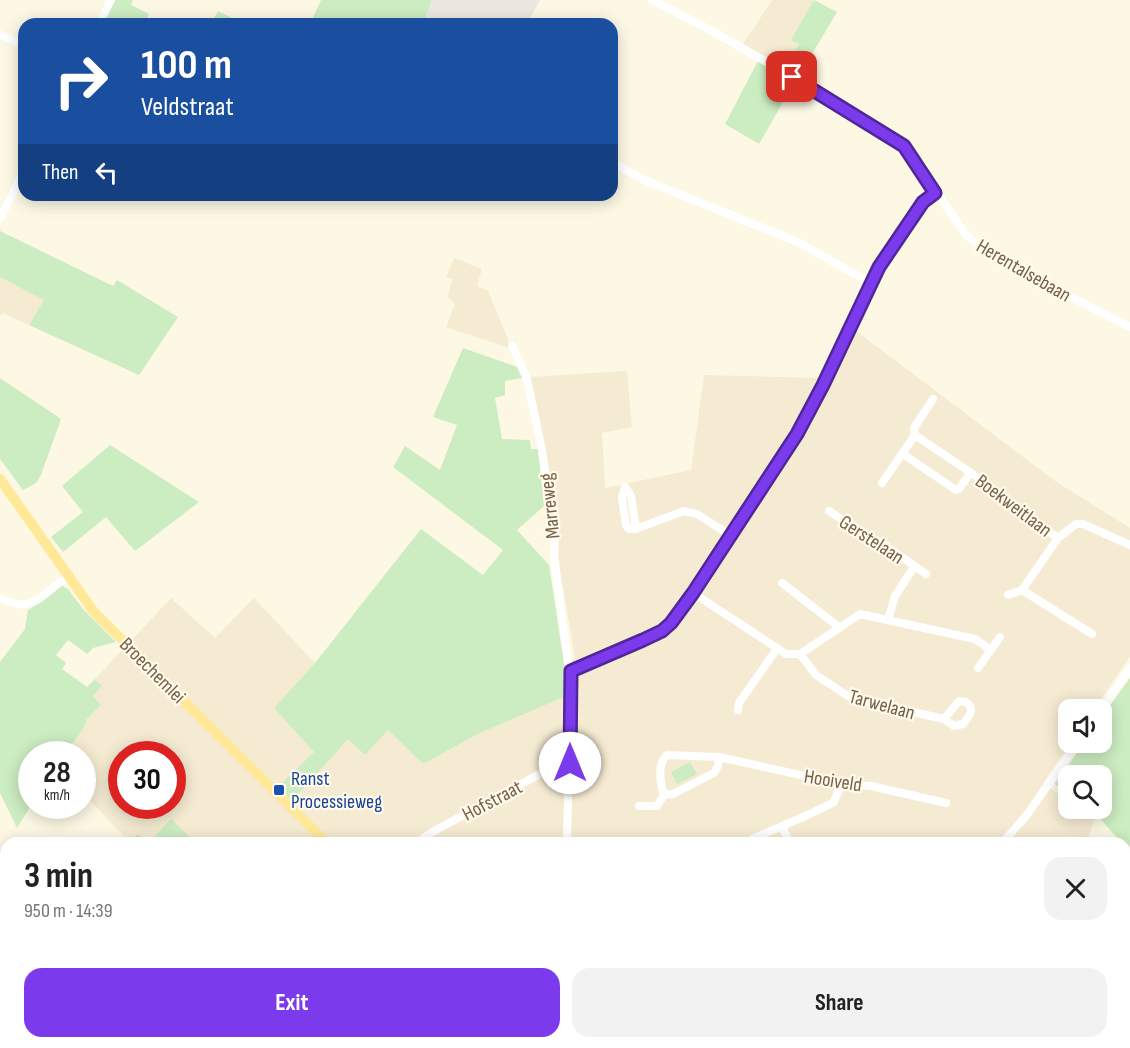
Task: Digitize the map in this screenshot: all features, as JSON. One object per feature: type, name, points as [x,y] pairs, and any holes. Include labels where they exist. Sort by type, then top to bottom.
[{"type":"main road","name":"Broechemlei","points":[[0,479],[94,612],[321,837]]},
{"type":"street","points":[[102,18],[111,0]]},
{"type":"street","name":"Herentalsebaan","points":[[652,0],[714,32],[831,99],[904,146],[967,236],[988,253],[1130,327]]},
{"type":"street","points":[[0,35],[18,42]]},
{"type":"street","points":[[618,165],[652,183],[800,243],[870,284]]},
{"type":"street","points":[[0,218],[18,183]]},
{"type":"street","points":[[571,671],[662,631],[671,623],[693,593],[810,410],[870,284],[889,251],[923,202],[935,193]]},
{"type":"street","name":"Marreweg","points":[[512,345],[527,379],[541,443],[555,538],[554,556],[568,663],[571,671],[567,837]]},
{"type":"street","points":[[882,483],[915,435],[914,428],[933,399]]},
{"type":"street","name":"Boekweitlaan","points":[[915,435],[970,472],[1012,506],[1058,538]]},
{"type":"street","name":"Boekweitlaan","points":[[903,454],[956,490],[970,472]]},
{"type":"street","points":[[636,529],[684,511],[697,514],[730,535]]},
{"type":"street","name":"Gerstelaan","points":[[830,511],[926,574]]},
{"type":"street","points":[[1008,595],[1022,590],[1058,538],[1076,524],[1083,524],[1130,545]]},
{"type":"street","name":"Gerstelaan","points":[[888,620],[895,596],[914,567]]},
{"type":"street","points":[[0,598],[15,605],[28,605],[68,577]]},
{"type":"street","points":[[782,583],[839,627]]},
{"type":"street","points":[[1022,590],[1092,634]]},
{"type":"street","points":[[693,593],[776,650],[786,654],[800,654],[860,614],[975,639],[991,650]]},
{"type":"street","points":[[978,668],[1000,637]]},
{"type":"street","points":[[738,710],[739,702],[776,650]]},
{"type":"street","name":"Tarwelaan","points":[[800,654],[816,675],[851,698],[944,719]]},
{"type":"street","points":[[1109,699],[1130,668]]},
{"type":"street","points":[[1007,837],[1026,816],[1070,753]]},
{"type":"street","name":"Hooiveld","points":[[664,795],[661,786],[662,761],[667,755],[719,757],[841,784],[871,786],[946,803]]},
{"type":"street","points":[[639,806],[657,806],[664,795],[673,794],[714,773],[719,757]]},
{"type":"street","name":"Hofstraat","points":[[425,837],[549,769],[570,763]]},
{"type":"street","points":[[757,837],[834,802],[841,784]]},
{"type":"street","points":[[782,827],[787,837]]},
{"type":"shaded area","points":[[432,0],[540,0],[530,18],[425,18]]},
{"type":"shaded area","points":[[772,0],[814,0],[792,39],[799,43],[789,62],[783,58],[779,64],[743,44]]},
{"type":"shaded area","points":[[454,258],[482,269],[477,286],[488,291],[512,349],[446,327],[455,304],[448,297],[452,279],[446,277]]},
{"type":"shaded area","points":[[0,277],[45,300],[29,325],[2,313],[0,317]]},
{"type":"shaded area","points":[[852,328],[1058,483],[1130,528],[1130,657],[1101,699],[1058,699],[1058,753],[1064,753],[1043,783],[1058,794],[1058,819],[1094,819],[1089,837],[189,837],[171,820],[153,837],[142,837],[138,834],[134,837],[124,837],[96,807],[96,741],[74,741],[84,728],[87,719],[101,705],[92,696],[102,686],[95,679],[171,598],[215,638],[254,598],[315,663],[274,708],[315,752],[279,787],[348,738],[388,730],[423,764],[478,734],[564,697],[564,663],[575,658],[561,576],[547,462],[530,377],[627,371],[632,427],[602,433],[605,488],[691,470],[704,375],[826,378]]},
{"type":"green space","points":[[115,0],[133,0],[131,5],[149,14],[147,18],[106,18]]},
{"type":"green space","points":[[321,0],[432,0],[425,18],[313,18]]},
{"type":"green space","points":[[814,0],[837,12],[799,76],[779,64],[782,58],[789,61],[799,44],[791,40]]},
{"type":"green space","points":[[218,11],[232,18],[214,18]]},
{"type":"green space","points":[[758,61],[794,83],[759,144],[725,124]]},
{"type":"green space","points":[[0,231],[113,286],[117,280],[178,317],[139,375],[29,325],[44,300],[0,277]]},
{"type":"green space","points":[[463,348],[517,367],[522,378],[505,381],[505,395],[495,398],[502,439],[530,440],[531,449],[538,449],[544,506],[517,530],[549,565],[564,663],[565,695],[478,734],[423,764],[388,730],[365,755],[348,739],[292,801],[278,787],[314,752],[274,708],[315,663],[421,529],[483,575],[503,550],[393,467],[405,446],[440,470],[457,425],[433,417]]},
{"type":"green space","points":[[0,378],[61,419],[41,475],[36,483],[23,490],[0,459]]},
{"type":"green space","points":[[110,445],[199,502],[135,551],[106,517],[63,552],[51,537],[83,512],[62,486]]},
{"type":"green space","points":[[61,585],[68,589],[83,609],[116,642],[93,648],[87,654],[68,640],[56,655],[66,663],[62,669],[87,687],[95,679],[102,686],[93,696],[101,705],[87,719],[84,728],[74,741],[18,741],[18,819],[22,819],[17,828],[0,793],[0,662],[25,629],[28,610]]},
{"type":"green space","points":[[1130,678],[1130,837],[1116,837],[1101,819],[1112,819],[1112,765],[1068,765],[1077,753],[1112,753],[1112,703]]},
{"type":"green space","points":[[690,762],[697,774],[677,784],[671,772]]},
{"type":"green space","points":[[171,819],[190,837],[154,837]]},
{"type":"place","name":"Ranst Processieweg","points":[[279,790]]},
{"type":"route","points":[[570,763],[571,671],[662,631],[671,623],[797,434],[879,267],[923,202],[935,193],[904,146],[792,77]]}]
